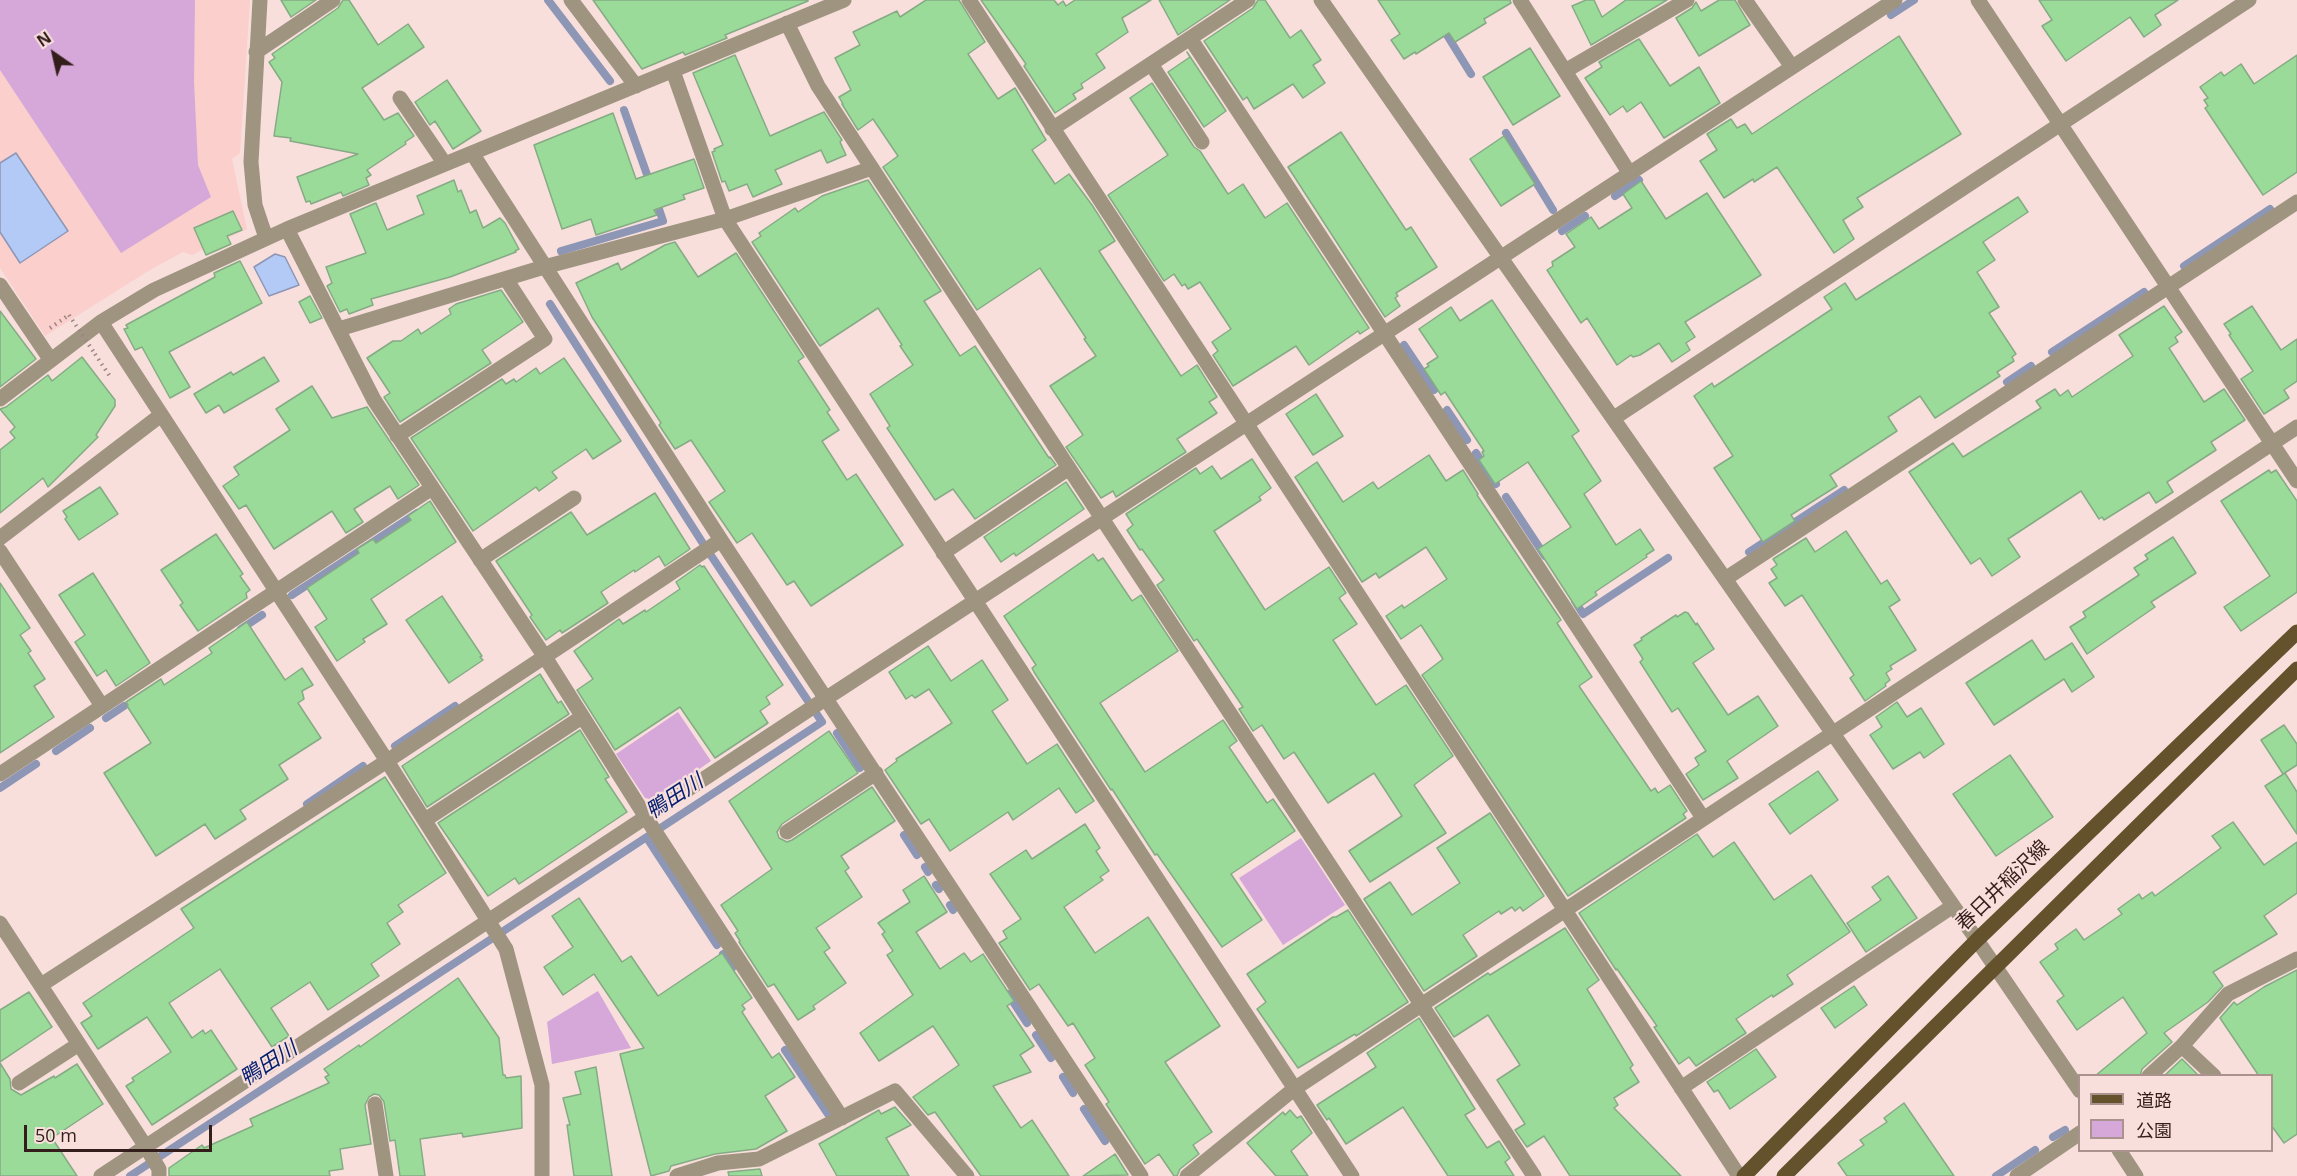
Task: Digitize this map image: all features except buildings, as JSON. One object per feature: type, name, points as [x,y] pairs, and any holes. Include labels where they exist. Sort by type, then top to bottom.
[{"type":"main road","name":"春日井稲沢線","points":[[1744,1176],[1977,940],[2297,632]]},
{"type":"main road","points":[[1784,1176],[2297,669]]},
{"type":"street","points":[[260,0],[251,162],[255,205],[266,238]]},
{"type":"street","points":[[256,52],[333,0]]},
{"type":"street","points":[[571,0],[636,86]]},
{"type":"street","points":[[0,399],[101,322],[154,290],[287,229],[844,0]]},
{"type":"street","points":[[969,0],[1739,1176]]},
{"type":"street","points":[[1052,129],[1248,0]]},
{"type":"street","points":[[1321,0],[1996,966],[2078,1089]]},
{"type":"street","points":[[1520,0],[1630,174]]},
{"type":"street","points":[[1565,71],[1687,0]]},
{"type":"street","points":[[1745,0],[1792,68]]},
{"type":"street","points":[[101,1176],[154,1162],[493,927],[654,830],[816,706],[1895,0]]},
{"type":"street","points":[[1978,0],[2297,482]]},
{"type":"street","points":[[1614,418],[2249,0]]},
{"type":"street","points":[[787,23],[818,86],[1534,1176]]},
{"type":"street","points":[[1190,38],[1703,818]]},
{"type":"street","points":[[1151,64],[1202,142]]},
{"type":"street","points":[[673,70],[725,219],[1352,1176]]},
{"type":"street","points":[[400,98],[445,164]]},
{"type":"street","points":[[472,153],[544,267],[711,546],[816,706],[876,773],[1141,1176]]},
{"type":"street","points":[[339,329],[544,267],[725,219],[872,168]]},
{"type":"street","points":[[1725,579],[2297,202]]},
{"type":"street","points":[[287,229],[374,400],[545,657],[654,830],[842,1118]]},
{"type":"street","points":[[397,436],[545,339],[506,279]]},
{"type":"street","points":[[0,285],[50,359]]},
{"type":"street","points":[[101,322],[387,761],[506,949],[542,1085],[542,1176]]},
{"type":"street","points":[[0,537],[161,415]]},
{"type":"street","points":[[1187,1176],[1294,1089],[2297,427]]},
{"type":"street","points":[[943,553],[1070,468]]},
{"type":"street","points":[[0,774],[432,488]]},
{"type":"street","points":[[480,560],[574,498]]},
{"type":"street","points":[[41,985],[387,761],[711,546]]},
{"type":"street","points":[[0,551],[102,706]]},
{"type":"street","points":[[425,820],[582,717]]},
{"type":"street","points":[[788,832],[876,773]]},
{"type":"street","points":[[1681,1088],[1953,906]]},
{"type":"street","points":[[0,923],[154,1162]]},
{"type":"street","points":[[2151,1074],[2182,1046],[2228,994],[2297,959]]},
{"type":"street","points":[[19,1083],[79,1044]]},
{"type":"street","points":[[2182,1046],[2212,1074]]},
{"type":"street","points":[[677,1176],[718,1163],[759,1159],[895,1091],[967,1176]]},
{"type":"street","points":[[375,1104],[386,1176]]},
{"type":"street","points":[[2017,1176],[2078,1134]]},
{"type":"street","points":[[2120,1152],[2136,1176]]},
{"type":"path","points":[[69,315],[113,381]]},
{"type":"shaded area","points":[[0,0],[250,0],[240,153],[232,159],[247,229],[192,255],[183,252],[45,336],[0,268]]},
{"type":"green space","points":[[0,0],[195,0],[194,82],[198,165],[211,197],[121,253],[0,70]]},
{"type":"green space","points":[[678,712],[711,761],[654,800],[645,798],[616,754]]},
{"type":"green space","points":[[1301,838],[1345,905],[1283,945],[1239,878]]},
{"type":"green space","points":[[598,991],[631,1048],[552,1064],[547,1022]]},
{"type":"water","points":[[16,153],[68,231],[20,263],[0,232],[0,163]]},
{"type":"water","points":[[275,254],[285,257],[299,285],[269,296],[254,267]]},
{"type":"waterway","points":[[548,0],[610,81]]},
{"type":"waterway","points":[[1891,15],[1914,0]]},
{"type":"waterway","points":[[1442,27],[1471,74]]},
{"type":"waterway","points":[[624,110],[650,183]]},
{"type":"waterway","points":[[1506,133],[1553,210]]},
{"type":"waterway","points":[[1615,196],[1639,180]]},
{"type":"waterway","points":[[561,251],[663,221],[656,200]]},
{"type":"waterway","points":[[2184,266],[2270,209]]},
{"type":"waterway","points":[[1562,231],[1585,216]]},
{"type":"waterway","points":[[2052,352],[2144,292]]},
{"type":"waterway","name":"鴨田川","points":[[130,1176],[822,722],[704,545],[550,304]]},
{"type":"waterway","points":[[1404,345],[1434,390]]},
{"type":"waterway","points":[[2007,382],[2031,366]]},
{"type":"waterway","points":[[1447,410],[1467,440]]},
{"type":"waterway","points":[[1476,453],[1496,484]]},
{"type":"waterway","points":[[1749,552],[1844,490]]},
{"type":"waterway","points":[[1506,497],[1545,556]]},
{"type":"waterway","points":[[292,595],[417,513]]},
{"type":"waterway","points":[[1575,601],[1583,614],[1668,558]]},
{"type":"waterway","points":[[241,629],[262,615]]},
{"type":"waterway","points":[[106,718],[124,706]]},
{"type":"waterway","points":[[395,746],[455,706]]},
{"type":"waterway","points":[[56,751],[90,728]]},
{"type":"waterway","points":[[837,733],[860,768]]},
{"type":"waterway","points":[[0,788],[36,764]]},
{"type":"waterway","points":[[307,804],[363,766]]},
{"type":"waterway","points":[[904,835],[917,855]]},
{"type":"waterway","points":[[647,838],[717,945]]},
{"type":"waterway","points":[[925,867],[928,872]]},
{"type":"waterway","points":[[936,885],[939,889]]},
{"type":"waterway","points":[[950,905],[953,910]]},
{"type":"waterway","points":[[723,954],[732,968]]},
{"type":"waterway","points":[[1008,994],[1027,1023]]},
{"type":"waterway","points":[[1036,1035],[1051,1058]]},
{"type":"waterway","points":[[785,1050],[828,1114]]},
{"type":"waterway","points":[[1063,1077],[1073,1093]]},
{"type":"waterway","points":[[1084,1109],[1105,1141]]},
{"type":"waterway","points":[[2053,1137],[2065,1130]]},
{"type":"waterway","points":[[1996,1176],[2035,1150]]}]
